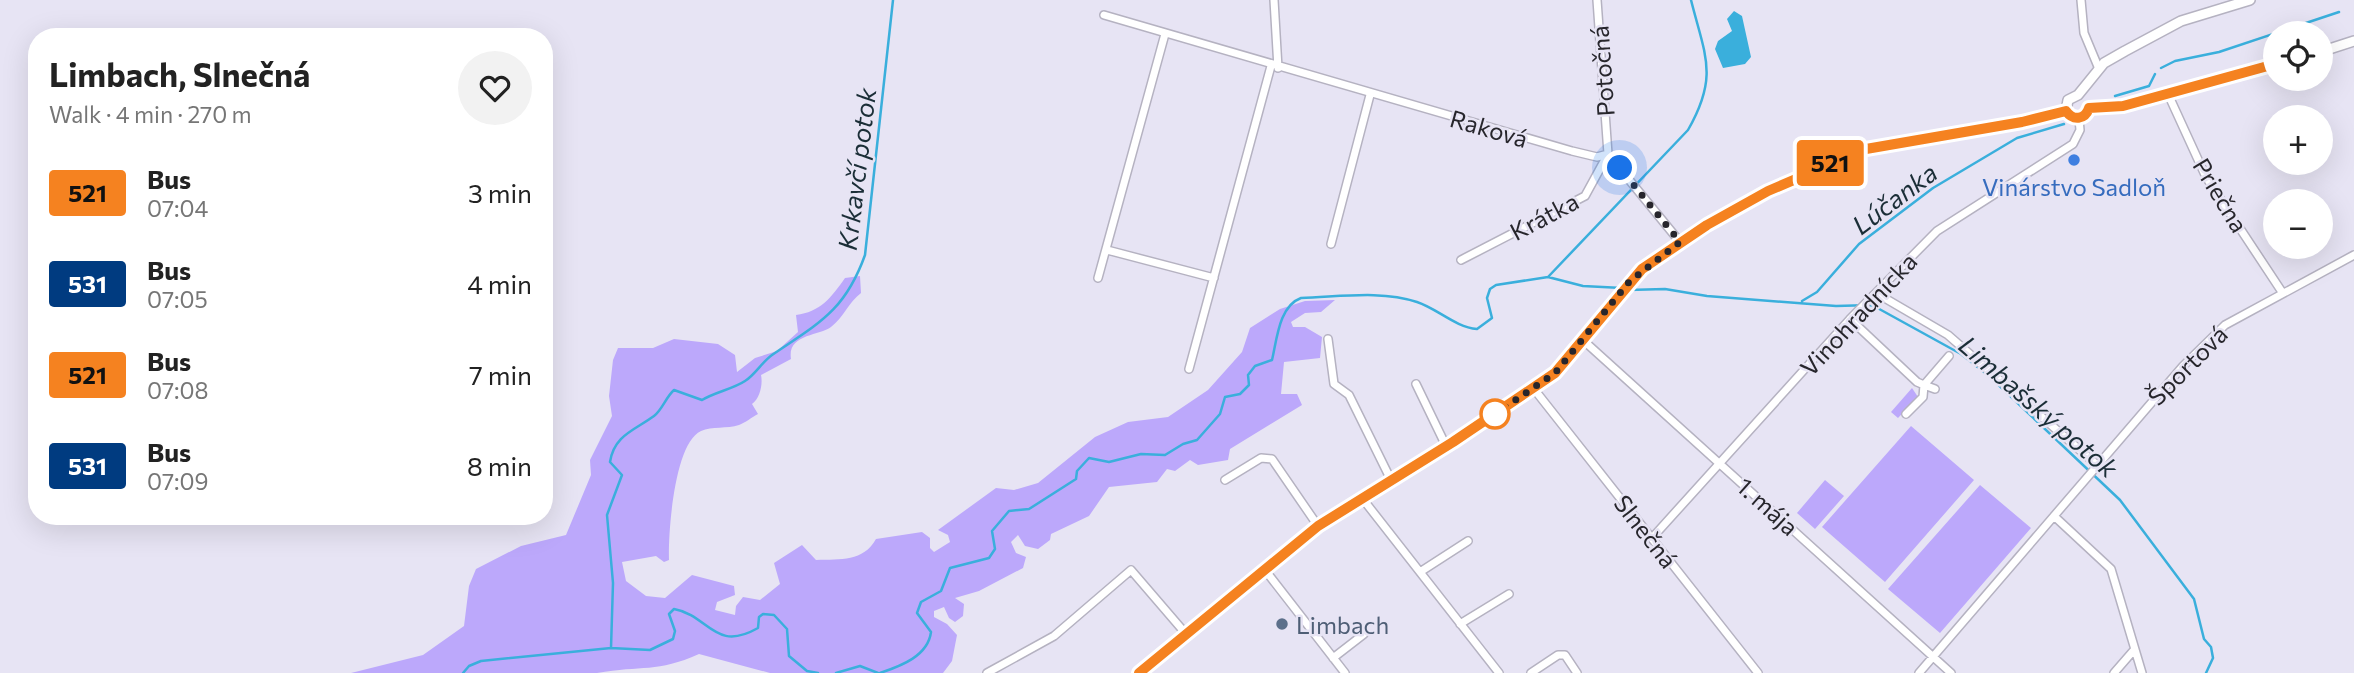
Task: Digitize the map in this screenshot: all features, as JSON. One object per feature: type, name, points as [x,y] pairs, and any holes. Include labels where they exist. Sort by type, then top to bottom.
[{"type":"street","points":[[1189,369],[1275,67],[1274,0]]},
{"type":"street","name":"Potočná","points":[[1597,0],[1608,154]]},
{"type":"street","points":[[2081,0],[2084,33],[2099,69]]},
{"type":"street","points":[[2066,111],[2068,100],[2078,95],[2099,69],[2124,51],[2181,21],[2250,0]]},
{"type":"street","name":"Raková","points":[[1104,16],[1370,95],[1572,151],[1597,157],[1608,154]]},
{"type":"street","points":[[1098,278],[1165,34]]},
{"type":"street","points":[[2333,48],[2354,41]]},
{"type":"street","points":[[2089,108],[2123,106],[2263,67]]},
{"type":"street","name":"Priečna","points":[[2168,94],[2206,177],[2282,292]]},
{"type":"street","points":[[1331,244],[1370,95]]},
{"type":"street","points":[[2066,111],[2071,117],[2086,115],[2089,108],[2085,98],[2078,95]]},
{"type":"street","points":[[1139,673],[1318,526],[1450,444],[1555,373],[1584,341],[1629,282],[1680,242],[1768,191],[1866,149],[2006,125],[2066,111]]},
{"type":"street","name":"Vinohradnícka","points":[[1652,538],[1850,319],[1937,231],[2073,144],[2080,130],[2079,118]]},
{"type":"street","points":[[1608,154],[1680,242]]},
{"type":"street","name":"Krátka","points":[[1461,260],[1585,196],[1608,154]]},
{"type":"street","points":[[1107,250],[1214,278]]},
{"type":"street","name":"Športová","points":[[1920,673],[2154,397],[2225,325],[2282,292],[2354,256]]},
{"type":"street","points":[[1876,293],[1948,335],[2096,466]]},
{"type":"street","points":[[1850,319],[1912,379],[1935,389]]},
{"type":"street","points":[[1328,339],[1334,384],[1349,395],[1391,480]]},
{"type":"street","name":"1. mája","points":[[1584,341],[1951,673]]},
{"type":"street","points":[[1906,414],[1923,397],[1924,385],[1949,356]]},
{"type":"street","points":[[1416,384],[1450,444]]},
{"type":"street","name":"Slnečná","points":[[1534,389],[1758,673]]},
{"type":"street","points":[[1226,480],[1261,458],[1272,459],[1318,526]]},
{"type":"street","points":[[1362,498],[1499,673]]},
{"type":"street","points":[[2054,516],[2110,569],[2142,673]]},
{"type":"street","points":[[1420,572],[1468,541]]},
{"type":"street","points":[[987,673],[1054,636],[1131,570],[1186,634]]},
{"type":"street","points":[[1265,570],[1345,673]]},
{"type":"street","points":[[1460,624],[1509,594]]},
{"type":"street","points":[[1333,658],[1364,634]]},
{"type":"street","points":[[2113,673],[2134,650]]},
{"type":"street","points":[[1531,673],[1558,655],[1565,655],[1577,673]]},
{"type":"shaded area","points":[[860,276],[861,293],[831,327],[799,340],[791,351],[791,359],[761,375],[760,391],[752,404],[758,414],[739,425],[701,431],[692,439],[684,453],[674,490],[669,560],[664,562],[656,556],[622,562],[626,581],[646,596],[665,598],[692,575],[734,586],[735,595],[717,602],[715,610],[735,615],[736,606],[743,597],[760,600],[780,584],[774,563],[802,545],[816,560],[843,559],[865,552],[876,539],[922,532],[930,538],[930,548],[934,552],[950,542],[948,535],[938,530],[996,488],[1014,490],[1038,483],[1095,437],[1128,422],[1168,417],[1208,390],[1242,352],[1250,328],[1280,309],[1305,301],[1335,300],[1321,312],[1305,313],[1291,322],[1293,327],[1305,327],[1322,337],[1320,358],[1284,362],[1281,394],[1297,394],[1302,405],[1230,449],[1228,460],[1198,465],[1190,460],[1175,471],[1167,469],[1157,482],[1109,487],[1089,516],[1051,534],[1050,540],[1038,549],[1025,546],[1018,535],[1011,542],[1016,553],[1026,557],[1023,568],[979,591],[955,598],[964,604],[963,616],[955,622],[949,618],[944,607],[934,611],[934,617],[947,624],[957,635],[952,661],[943,673],[770,673],[699,654],[672,664],[597,673],[351,673],[423,655],[464,626],[469,586],[476,569],[521,546],[566,535],[591,475],[590,460],[612,416],[609,396],[613,360],[618,348],[653,348],[674,339],[718,344],[735,355],[737,372],[755,358],[777,351],[798,332],[796,315],[812,311],[824,303],[845,278]]},
{"type":"shaded area","points":[[1912,388],[1918,397],[1898,418],[1891,412]]},
{"type":"shaded area","points":[[1911,426],[1974,480],[1885,582],[1822,527]]},
{"type":"shaded area","points":[[1825,480],[1844,496],[1815,529],[1797,513]]},
{"type":"shaded area","points":[[1980,485],[2031,528],[1940,633],[1888,589]]},
{"type":"water","points":[[1734,11],[1742,16],[1751,57],[1745,64],[1723,68],[1715,49],[1718,41],[1732,31],[1727,19]]},
{"type":"waterway","name":"Krkavčí potok","points":[[611,648],[613,583],[607,515],[622,475],[610,462],[612,453],[626,434],[657,413],[674,390],[702,400],[740,384],[772,355],[829,314],[849,290],[865,255],[893,0]]},
{"type":"waterway","points":[[1548,277],[1688,130],[1698,111],[1704,95],[1706,66],[1691,0]]},
{"type":"waterway","name":"Lúčanka","points":[[2161,68],[2175,61],[2219,52],[2339,12]]},
{"type":"waterway","name":"Lúčanka","points":[[2115,96],[2149,86],[2155,74]]},
{"type":"waterway","name":"Lúčanka","points":[[1802,301],[1817,292],[1859,244],[1933,188],[2017,138],[2064,124]]},
{"type":"waterway","name":"Limbašský potok","points":[[880,673],[905,663],[925,648],[931,632],[917,613],[921,602],[941,591],[950,568],[989,558],[995,549],[992,531],[1009,511],[1029,509],[1076,479],[1077,471],[1089,458],[1109,462],[1141,454],[1165,455],[1183,444],[1197,440],[1220,414],[1225,397],[1240,394],[1249,385],[1248,375],[1255,366],[1272,360],[1283,316],[1288,308],[1301,298],[1360,295],[1403,298],[1425,305],[1461,325],[1477,329],[1492,318],[1487,298],[1490,289],[1496,285],[1548,277],[1583,286],[1622,288]]},
{"type":"waterway","name":"Limbašský potok","points":[[1628,290],[1665,289],[1707,296],[1836,306],[1872,305],[1961,354],[1989,376],[2120,500],[2194,599],[2204,639],[2211,647],[2213,658],[2206,673]]},
{"type":"waterway","name":"Limbašský potok","points":[[463,673],[469,666],[481,661],[611,648],[650,650],[673,639],[675,631],[669,614],[674,609],[696,618],[721,635],[731,636],[743,635],[758,628],[759,617],[763,614],[774,615],[787,629],[789,656],[807,671],[818,673]]},
{"type":"waterway","name":"Limbašský potok","points":[[836,673],[860,666],[878,673]]},
{"type":"bus line","name":"521","points":[[1139,673],[1318,526],[1453,442],[1555,373],[1642,269],[1738,207],[1768,191],[1866,149],[1894,142],[2022,122],[2066,111],[2071,117],[2079,118],[2086,115],[2089,108],[2123,106],[2263,67]]},
{"type":"place","name":"Vinárstvo Sadloň","points":[[2074,160]]},
{"type":"place","name":"Limbach","points":[[1282,624]]},
{"type":"route","points":[[1495,414],[1555,373],[1584,341],[1629,282],[1642,269],[1680,242],[1620,168]]}]
